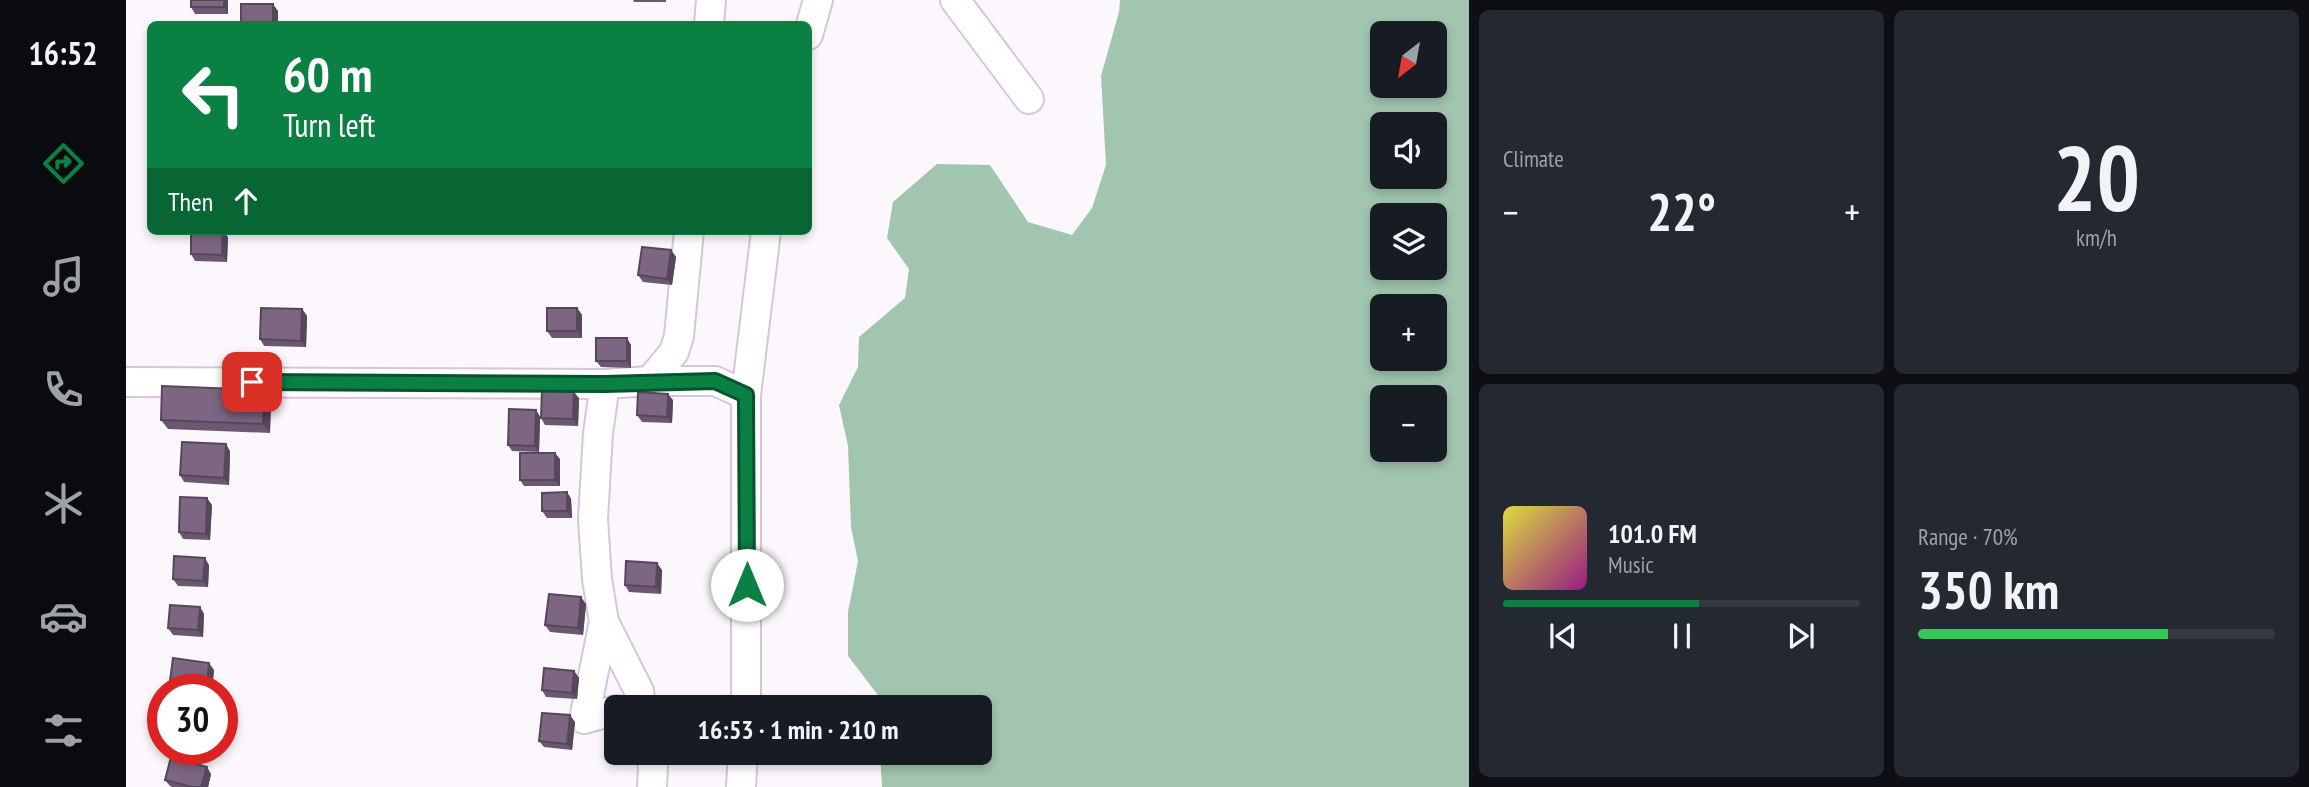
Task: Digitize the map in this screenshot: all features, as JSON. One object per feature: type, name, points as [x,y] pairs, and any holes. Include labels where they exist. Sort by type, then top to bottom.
[{"type":"street","points":[[709,21],[711,0]]},
{"type":"street","points":[[812,21],[818,0]]},
{"type":"street","points":[[955,0],[1029,99]]},
{"type":"street","points":[[650,381],[674,352],[679,336],[689,235]]},
{"type":"street","points":[[746,695],[746,395],[766,235]]},
{"type":"street","points":[[126,382],[605,384],[715,381],[746,395]]},
{"type":"street","points":[[605,384],[598,433],[593,519],[597,579],[604,622],[631,695]]},
{"type":"street","points":[[604,622],[584,719],[604,713]]},
{"type":"street","points":[[652,787],[653,765]]},
{"type":"street","points":[[741,787],[742,765]]},
{"type":"shaded area","points":[[1120,0],[1469,0],[1469,787],[882,787],[881,765],[992,765],[992,695],[878,695],[848,656],[848,612],[858,561],[851,527],[848,446],[839,405],[858,367],[859,337],[905,298],[909,269],[887,238],[893,202],[937,164],[990,165],[1028,222],[1072,235],[1092,208],[1106,165],[1101,76]]},
{"type":"building","points":[[191,0],[224,0],[224,7],[191,7]]},
{"type":"building","points":[[241,4],[273,4],[273,21],[241,21]]},
{"type":"building","points":[[191,235],[223,235],[222,255],[191,254]]},
{"type":"building","points":[[642,247],[671,250],[667,279],[638,275]]},
{"type":"building","points":[[261,308],[302,309],[301,341],[260,339]]},
{"type":"building","points":[[547,308],[577,308],[577,331],[547,331]]},
{"type":"building","points":[[596,338],[627,338],[627,361],[596,361]]},
{"type":"building","points":[[162,386],[265,390],[263,424],[161,420]]},
{"type":"building","points":[[542,390],[574,392],[573,419],[541,418]]},
{"type":"building","points":[[638,392],[668,394],[667,417],[637,415]]},
{"type":"building","points":[[509,409],[536,410],[535,446],[508,445]]},
{"type":"building","points":[[182,442],[226,444],[224,478],[180,475]]},
{"type":"building","points":[[520,453],[555,453],[555,480],[520,480]]},
{"type":"building","points":[[567,492],[567,511],[542,511],[542,493]]},
{"type":"building","points":[[180,497],[207,498],[206,534],[179,532]]},
{"type":"building","points":[[174,556],[205,558],[203,581],[173,579]]},
{"type":"building","points":[[626,561],[657,563],[656,587],[625,585]]},
{"type":"building","points":[[549,594],[581,597],[578,628],[545,625]]},
{"type":"building","points":[[170,605],[200,607],[198,630],[168,628]]},
{"type":"building","points":[[173,658],[209,663],[208,674],[171,674]]},
{"type":"building","points":[[544,668],[574,671],[572,693],[542,690]]},
{"type":"building","points":[[542,713],[570,715],[567,744],[539,741]]},
{"type":"building","points":[[169,765],[207,767],[201,787],[165,780]]},
{"type":"route","points":[[252,382],[605,384],[715,381],[746,395],[747,585]]}]
